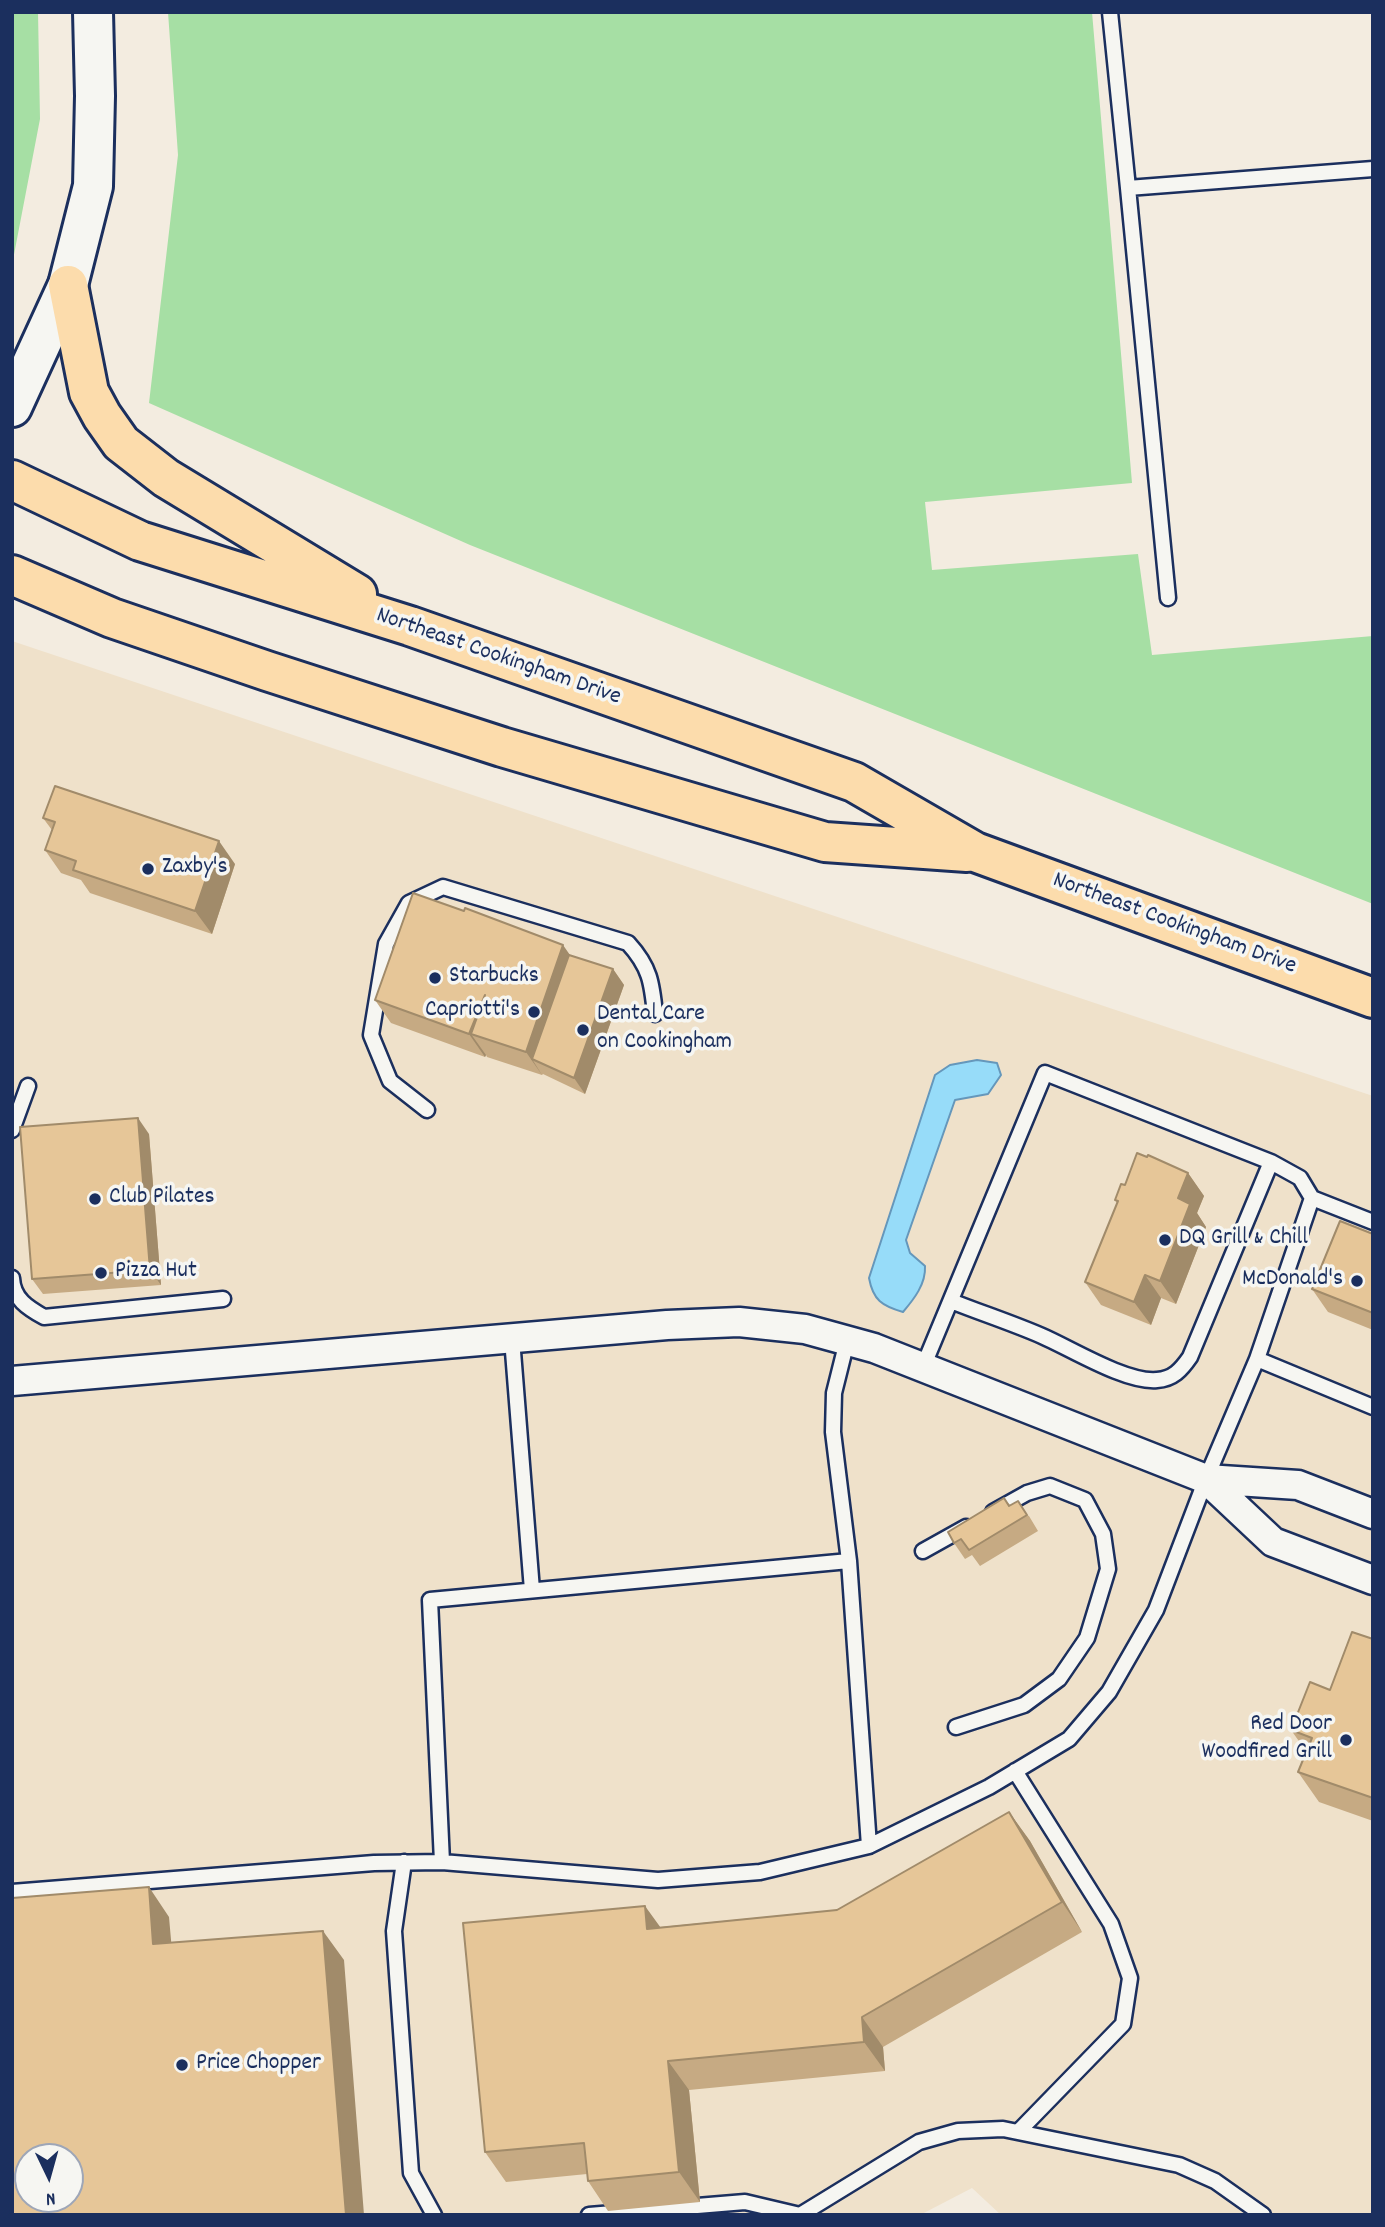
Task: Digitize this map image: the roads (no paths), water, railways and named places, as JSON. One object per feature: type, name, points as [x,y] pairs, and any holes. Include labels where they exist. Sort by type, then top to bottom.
[{"type":"main road","points":[[12,407],[68,285],[93,186],[93,12]]},
{"type":"main road","points":[[68,285],[89,392],[121,443],[166,478],[410,626]]},
{"type":"main road","name":"Northeast Cookingham Drive","points":[[12,480],[141,541],[410,626],[854,782],[975,852],[1373,998]]},
{"type":"main road","name":"Northeast Cookingham Drive","points":[[12,575],[112,618],[267,671],[502,747],[825,842],[975,852]]},
{"type":"street","points":[[12,1381],[667,1325],[739,1322],[806,1329],[847,1340],[923,1367],[1206,1479],[1298,1485],[1373,1514]]},
{"type":"street","points":[[1206,1479],[1273,1542],[1373,1580]]},
{"type":"lane","points":[[1111,12],[1168,598]]},
{"type":"lane","points":[[1128,188],[1373,169]]},
{"type":"lane","points":[[427,1110],[390,1081],[371,1035],[386,944],[409,903],[443,887],[628,943],[643,959],[651,981],[655,1014]]},
{"type":"lane","points":[[923,1367],[1045,1073],[1271,1162],[1300,1178],[1312,1198],[1373,1222]]},
{"type":"lane","points":[[12,1130],[28,1086]]},
{"type":"lane","points":[[951,1301],[1042,1336],[1123,1373],[1153,1381],[1167,1379],[1179,1373],[1191,1357],[1271,1162]]},
{"type":"lane","points":[[12,1892],[295,1868],[404,1863],[442,1862],[658,1880],[760,1872],[869,1846],[989,1787],[1069,1739],[1109,1692],[1156,1610],[1206,1479],[1257,1359],[1312,1198]]},
{"type":"lane","points":[[12,1278],[12,1285],[24,1306],[44,1317],[223,1299]]},
{"type":"lane","points":[[512,1339],[532,1590]]},
{"type":"lane","points":[[847,1340],[834,1392],[833,1432],[849,1561],[869,1846]]},
{"type":"lane","points":[[1257,1359],[1373,1407]]},
{"type":"lane","points":[[923,1551],[1027,1493],[1050,1486],[1085,1500],[1103,1534],[1108,1569],[1087,1638],[1059,1679],[1024,1705],[956,1727]]},
{"type":"lane","points":[[442,1862],[430,1600],[849,1561]]},
{"type":"lane","points":[[1016,1771],[1111,1924],[1130,1978],[1123,2024],[1018,2132]]},
{"type":"lane","points":[[404,1863],[394,1931],[411,2173],[433,2215]]},
{"type":"lane","points":[[589,2215],[745,2202],[800,2215],[919,2142],[958,2130],[1003,2129],[1179,2165],[1215,2181],[1263,2215]]},
{"type":"water","points":[[977,1060],[997,1063],[1001,1075],[988,1094],[955,1100],[906,1240],[910,1253],[925,1266],[925,1273],[918,1291],[903,1312],[889,1307],[876,1297],[869,1278],[935,1075],[950,1065]]},
{"type":"place","name":"Zaxby's","points":[[148,869]]},
{"type":"place","name":"Starbucks","points":[[435,978]]},
{"type":"place","name":"Capriotti's","points":[[534,1012]]},
{"type":"place","name":"Dental Care on Cookingham","points":[[583,1030]]},
{"type":"place","name":"Club Pilates","points":[[95,1199]]},
{"type":"place","name":"DQ Grill & Chill","points":[[1165,1240]]},
{"type":"place","name":"Pizza Hut","points":[[101,1273]]},
{"type":"place","name":"McDonald's","points":[[1357,1281]]},
{"type":"place","name":"Red Door Woodfired Grill","points":[[1346,1740]]},
{"type":"place","name":"Price Chopper","points":[[182,2065]]}]
